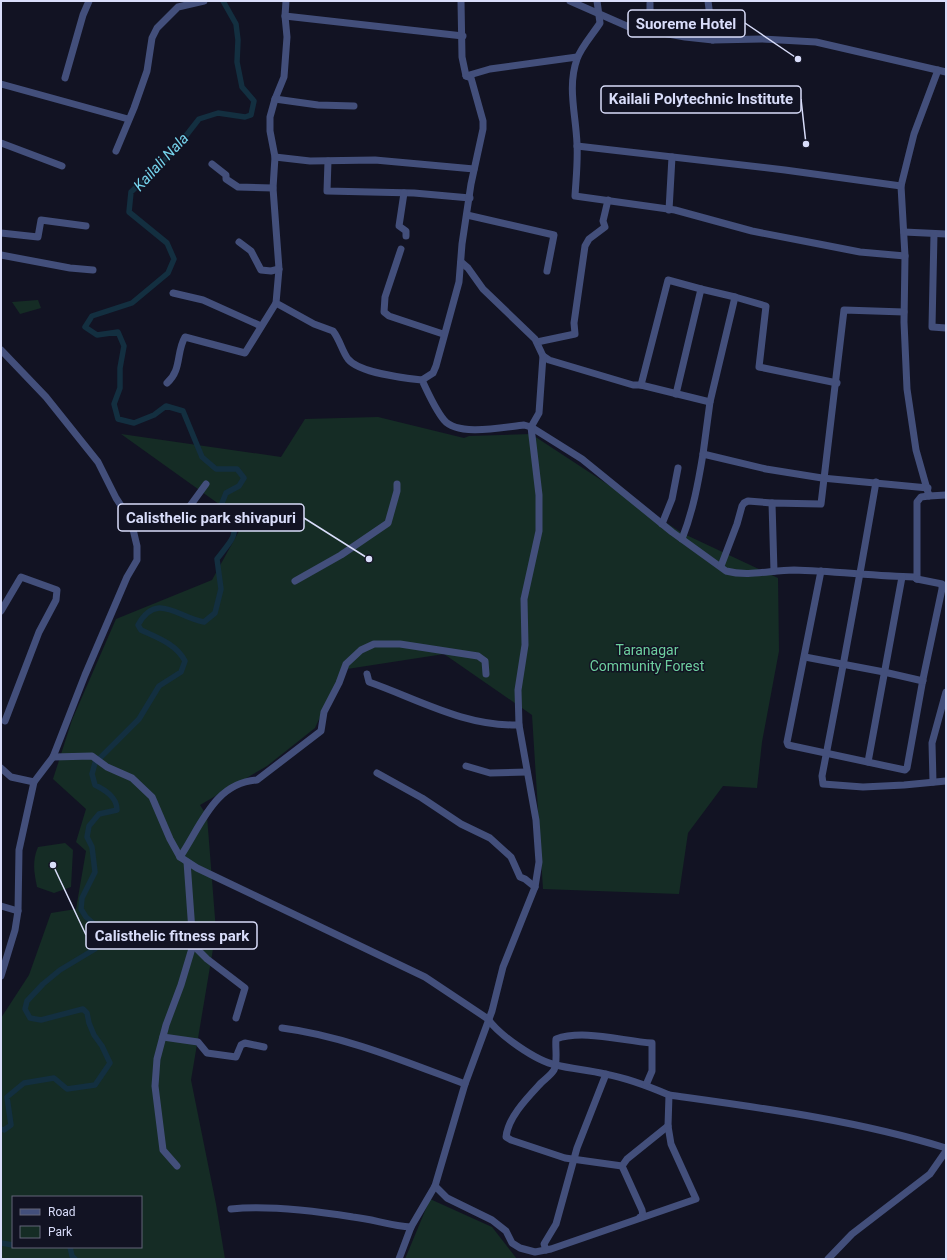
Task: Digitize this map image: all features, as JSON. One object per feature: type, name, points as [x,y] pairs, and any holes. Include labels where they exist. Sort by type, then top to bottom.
[{"type":"street","points":[[65,78],[83,15],[89,1]]},
{"type":"street","points":[[116,151],[147,72],[152,38],[157,28],[178,7],[204,1]]},
{"type":"street","points":[[167,383],[175,374],[179,364],[182,343],[185,337],[245,353],[276,303],[279,269],[273,188],[275,156],[270,131],[270,117],[274,99],[284,77],[287,37],[285,16],[286,1]]},
{"type":"street","points":[[461,1],[463,36],[462,57],[466,76]]},
{"type":"street","points":[[570,1],[598,15],[629,26],[685,37],[713,40],[762,39],[816,42],[946,72]]},
{"type":"street","points":[[597,1],[600,23],[577,57],[572,75],[571,95],[576,120],[577,146],[575,196],[669,210],[752,231],[860,252],[905,256]]},
{"type":"street","points":[[708,1],[713,40]]},
{"type":"street","points":[[650,3],[650,30]]},
{"type":"street","points":[[285,16],[463,36]]},
{"type":"street","points":[[466,76],[490,69],[577,57]]},
{"type":"street","points":[[928,492],[916,450],[907,389],[904,312],[905,256],[901,186],[914,134],[938,70]]},
{"type":"street","points":[[276,303],[314,324],[333,332],[348,359],[358,367],[396,376],[422,380],[433,373],[459,282],[474,169],[483,129],[483,121],[471,78],[466,76]]},
{"type":"street","points":[[1,84],[128,119]]},
{"type":"street","points":[[274,99],[318,105],[354,106]]},
{"type":"street","points":[[1,143],[62,166]]},
{"type":"street","points":[[577,146],[901,186]]},
{"type":"street","points":[[275,156],[310,161],[375,160],[474,169]]},
{"type":"street","points":[[669,210],[672,182],[672,157]]},
{"type":"street","points":[[328,161],[327,191],[404,193],[470,198]]},
{"type":"street","points":[[212,164],[226,175],[226,179],[238,187],[273,188]]},
{"type":"street","points":[[404,193],[399,226],[406,231],[406,236]]},
{"type":"street","points":[[537,342],[575,334],[574,323],[585,246],[589,239],[605,227],[603,221],[608,200]]},
{"type":"street","points":[[467,215],[554,235],[546,271]]},
{"type":"street","points":[[1,233],[38,237],[41,220],[86,226]]},
{"type":"street","points":[[904,232],[946,234]]},
{"type":"street","points":[[934,234],[932,327],[946,328]]},
{"type":"street","points":[[239,242],[252,251],[261,270],[279,269]]},
{"type":"street","points":[[401,249],[385,297],[384,312],[389,316],[443,334]]},
{"type":"street","points":[[1,255],[70,268],[93,270]]},
{"type":"street","points":[[399,1259],[411,1227],[434,1186],[465,1084],[488,1019],[503,967],[535,887],[539,862],[536,820],[519,725],[518,690],[525,639],[524,599],[539,531],[539,495],[531,427],[539,413],[543,356],[537,342],[477,283],[468,268],[461,262]]},
{"type":"street","points":[[641,385],[668,280],[766,306],[759,367],[837,383]]},
{"type":"street","points":[[676,394],[701,289]]},
{"type":"street","points":[[173,293],[214,304],[261,326]]},
{"type":"street","points":[[682,538],[691,516],[697,492],[710,402],[735,297]]},
{"type":"street","points":[[721,566],[744,503],[748,501],[821,504],[822,478],[837,383],[844,310],[904,312]]},
{"type":"street","points":[[1,350],[46,397],[98,462],[131,524],[137,546],[137,560],[127,577],[85,675],[53,758],[34,782],[19,850],[18,911],[15,930],[1,976]]},
{"type":"street","points":[[543,356],[549,360],[626,382],[710,402]]},
{"type":"street","points":[[422,380],[444,420],[452,428],[463,430],[524,425],[531,427],[582,459],[662,524],[726,571],[733,573],[756,574],[774,571],[821,571],[914,577],[917,579],[942,584],[907,768],[905,770],[790,746],[787,742],[821,571]]},
{"type":"street","points":[[703,454],[766,469],[822,478],[876,482],[946,496]]},
{"type":"street","points":[[662,524],[672,499],[678,468]]},
{"type":"street","points":[[876,482],[861,574],[826,753],[822,776],[823,784],[863,787],[946,781]]},
{"type":"street","points":[[131,524],[179,521],[206,484]]},
{"type":"street","points":[[296,581],[341,555],[388,522],[398,491],[397,484]]},
{"type":"street","points":[[917,579],[917,502],[928,492]]},
{"type":"street","points":[[772,503],[774,571]]},
{"type":"street","points":[[1,611],[21,577],[57,590],[56,600],[40,632],[5,721]]},
{"type":"street","points":[[868,762],[902,577]]},
{"type":"street","points":[[180,857],[211,806],[224,791],[245,781],[256,780],[321,731],[324,712],[339,683],[346,664],[361,650],[374,644],[400,644],[478,656],[485,661],[486,674]]},
{"type":"street","points":[[804,657],[923,681]]},
{"type":"street","points":[[367,674],[368,682],[449,714],[478,722],[502,726],[519,725]]},
{"type":"street","points":[[933,782],[932,743],[946,692]]},
{"type":"street","points":[[53,758],[92,756],[107,767],[132,778],[152,797],[170,839],[180,857],[197,868],[425,977],[488,1019],[494,1026],[521,1048],[556,1065],[606,1074],[646,1085],[669,1095],[865,1126],[907,1136],[946,1150],[930,1174],[852,1234],[828,1259]]},
{"type":"street","points":[[466,766],[490,774],[527,772]]},
{"type":"street","points":[[1,768],[11,777],[34,782]]},
{"type":"street","points":[[376,773],[422,798],[470,829],[490,838],[511,857],[520,877],[535,887]]},
{"type":"street","points":[[177,1166],[163,1150],[158,1126],[155,1086],[157,1059],[193,945],[188,862]]},
{"type":"street","points":[[1,906],[18,911]]},
{"type":"street","points":[[193,945],[207,959],[245,988],[236,1018]]},
{"type":"street","points":[[282,1028],[307,1031],[377,1051],[465,1084]]},
{"type":"street","points":[[622,1166],[565,1158],[541,1152],[506,1137],[515,1116],[530,1096],[554,1071],[556,1065],[556,1039],[564,1036],[588,1035],[625,1041],[652,1043],[652,1071],[646,1085]]},
{"type":"street","points":[[163,1037],[198,1042],[207,1053],[236,1057],[242,1045],[245,1043],[264,1047]]},
{"type":"street","points":[[546,1250],[544,1244],[556,1224],[574,1159],[596,1095],[606,1074]]},
{"type":"street","points":[[434,1186],[447,1198],[492,1220],[506,1231],[512,1243],[520,1248],[535,1252],[546,1250],[696,1199],[671,1144],[668,1126],[669,1095]]},
{"type":"street","points":[[622,1166],[627,1159],[668,1126]]},
{"type":"street","points":[[622,1166],[642,1210],[643,1216],[640,1217]]},
{"type":"street","points":[[231,1209],[248,1207],[284,1209],[355,1217],[394,1226],[411,1227]]},
{"type":"green space","points":[[38,300],[41,308],[20,314],[12,302]]},
{"type":"green space","name":"Taranagar Community Forest","points":[[378,417],[464,438],[469,436],[531,434],[682,533],[778,578],[779,651],[762,742],[757,788],[723,786],[688,833],[679,894],[543,889],[532,715],[444,654],[347,669],[332,691],[315,728],[267,766],[200,805],[207,816],[216,931],[191,1080],[216,1204],[225,1259],[1,1259],[1,1018],[29,975],[51,913],[76,909],[86,851],[76,842],[86,809],[53,779],[72,720],[116,619],[212,580],[244,522],[121,434],[281,457],[305,419]]},
{"type":"green space","points":[[65,843],[73,850],[71,887],[54,893],[37,887],[34,867],[38,847]]},
{"type":"green space","points":[[430,1199],[492,1227],[517,1259],[405,1259]]},
{"type":"waterway","name":"Kailali Nala","points":[[1,1129],[4,1130],[11,1125],[7,1097],[24,1083],[54,1078],[67,1089],[95,1085],[110,1063],[102,1046],[94,1035],[87,1013],[83,1009],[41,1020],[30,1018],[25,1009],[27,1001],[43,984],[60,970],[95,949],[100,938],[94,924],[86,917],[81,909],[82,898],[95,872],[92,847],[87,837],[89,826],[99,814],[117,810],[113,798],[95,785],[92,774],[95,763],[139,719],[159,686],[181,672],[185,661],[172,646],[141,630],[138,625],[145,615],[160,608],[168,609],[194,620],[204,622],[215,613],[221,589],[217,559],[233,537],[234,532],[234,527],[222,503],[226,493],[239,486],[244,478],[237,469],[216,469],[202,457],[183,411],[166,406],[154,415],[134,423],[118,419],[114,404],[120,388],[120,368],[124,346],[118,332],[97,335],[85,327],[92,316],[132,303],[168,273],[174,259],[167,243],[129,212],[131,192],[174,151],[199,119],[218,113],[245,117],[251,115],[254,101],[242,87],[237,62],[238,40],[236,24],[223,1]]},
{"type":"waterway","name":"Kailali Nala","points":[[1,1243],[12,1245]]},
{"type":"waterway","name":"Kailali Nala","points":[[70,1248],[72,1256],[75,1259]]},
{"type":"place","name":"Suoreme Hotel","points":[[798,59]]},
{"type":"place","name":"Kailali Polytechnic Institute","points":[[806,144]]},
{"type":"place","name":"Calisthelic park shivapuri","points":[[369,559]]},
{"type":"place","name":"Calisthelic fitness park","points":[[53,865]]}]
